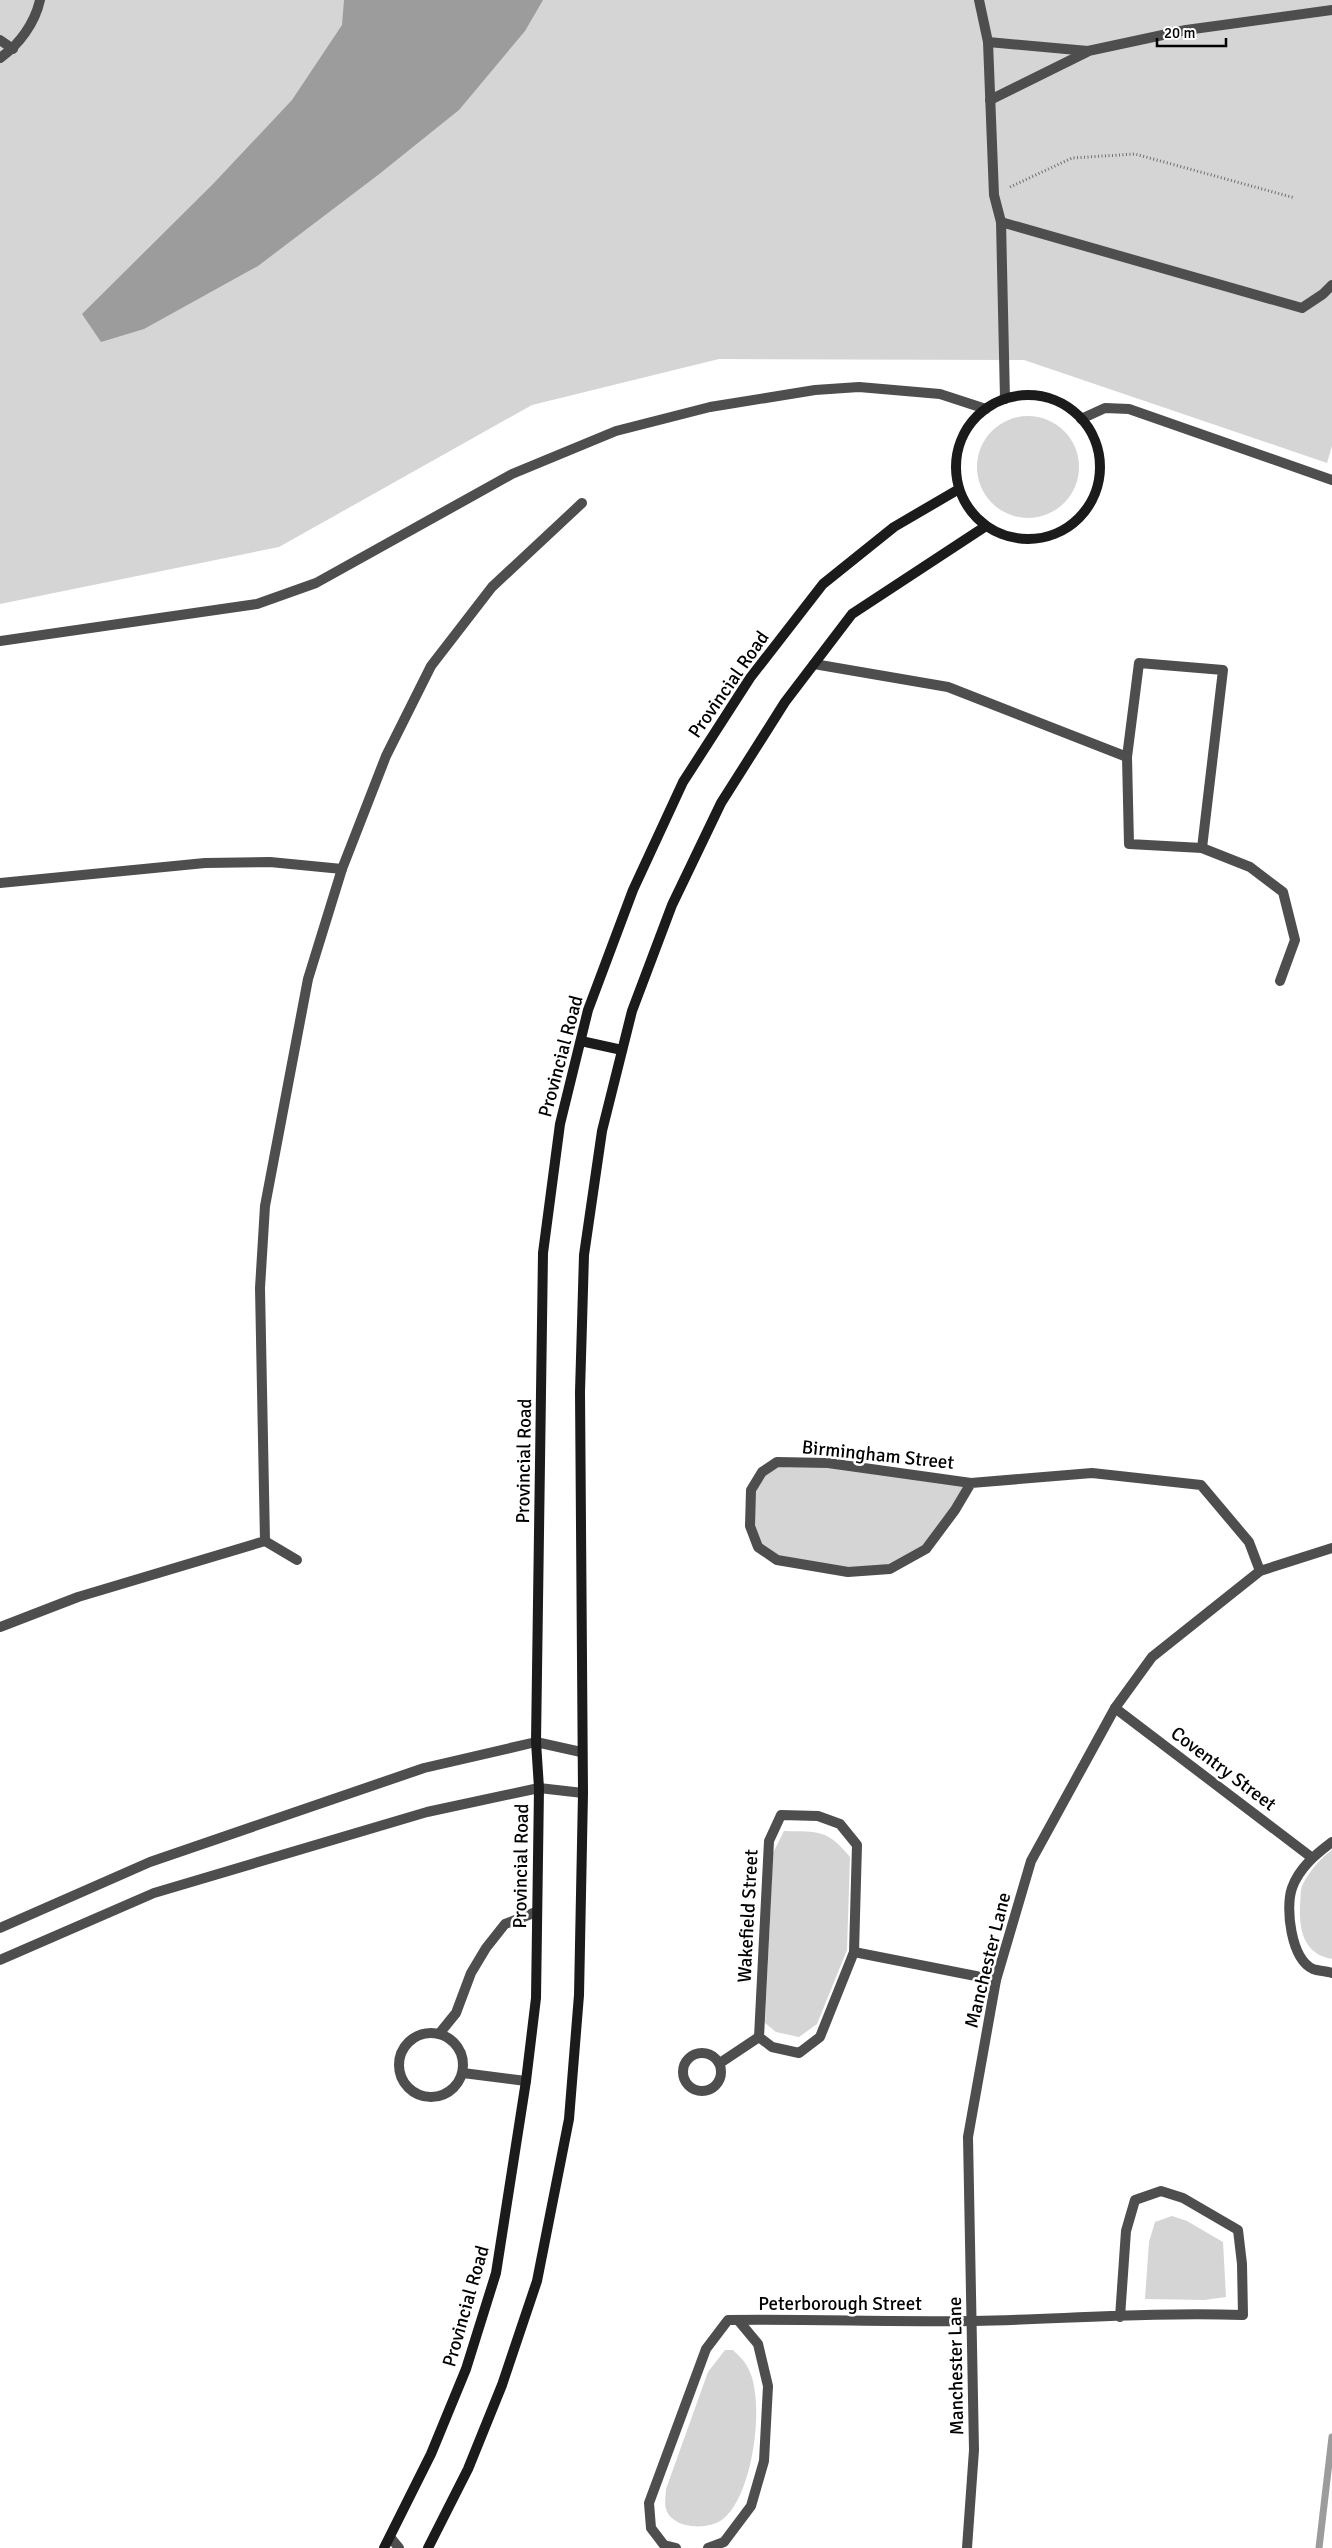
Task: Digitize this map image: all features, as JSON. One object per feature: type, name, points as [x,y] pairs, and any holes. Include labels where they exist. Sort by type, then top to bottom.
[{"type":"street","points":[[0,58],[13,49],[37,14],[40,0]]},
{"type":"street","points":[[979,0],[988,42],[994,195],[1001,222],[1005,399]]},
{"type":"street","points":[[990,100],[1088,51],[1186,30],[1332,10]]},
{"type":"street","points":[[0,40],[13,49]]},
{"type":"street","points":[[988,42],[1088,51]]},
{"type":"street","points":[[1001,222],[1302,308],[1323,294],[1332,285]]},
{"type":"street","points":[[0,641],[257,604],[316,583],[512,474],[616,431],[710,408],[816,390],[859,387],[940,394],[986,409]]},
{"type":"street","points":[[1025,395],[1046,397],[1065,406],[1081,419],[1093,436],[1099,457],[1099,478],[1095,491],[1081,515],[1065,529],[1046,538],[1004,536],[986,526],[969,510],[959,489],[956,466],[960,445],[970,425],[986,409],[1005,399],[1025,395]]},
{"type":"street","points":[[1081,419],[1105,408],[1129,409],[1332,480]]},
{"type":"street","name":"Provincial Road","points":[[384,2548],[431,2454],[466,2369],[496,2273],[526,2081],[536,1998],[539,1788],[536,1742],[543,1253],[560,1124],[588,1010],[633,890],[684,782],[750,678],[823,584],[894,527],[959,489]]},
{"type":"street","points":[[265,1541],[260,1288],[265,1206],[308,979],[342,868],[386,756],[431,666],[492,587],[582,503]]},
{"type":"street","points":[[428,2548],[468,2469],[502,2385],[539,2271],[569,2119],[579,1995],[582,1793],[580,1392],[584,1255],[602,1131],[632,1011],[672,905],[721,803],[785,702],[852,614],[986,526]]},
{"type":"street","points":[[1202,848],[1223,670],[1139,663],[1127,757],[1129,844],[1202,848],[1250,867],[1282,892],[1295,940],[1280,982]]},
{"type":"street","points":[[814,664],[948,687],[1127,757]]},
{"type":"street","points":[[0,883],[205,863],[270,862],[342,868]]},
{"type":"street","points":[[581,1041],[622,1050]]},
{"type":"street","name":"Birmingham Street","points":[[971,1483],[955,1510],[926,1549],[890,1569],[848,1572],[777,1560],[758,1547],[750,1526],[751,1490],[762,1472],[777,1462],[828,1464],[971,1483],[1092,1472],[1201,1485],[1249,1542],[1260,1571]]},
{"type":"street","points":[[0,1627],[78,1597],[265,1541],[297,1560]]},
{"type":"street","name":"Manchester Lane","points":[[967,2548],[974,2450],[968,2137],[996,1980],[1031,1861],[1116,1708],[1152,1657],[1260,1571],[1332,1548]]},
{"type":"street","name":"Coventry Street","points":[[1116,1708],[1311,1857]]},
{"type":"street","points":[[0,1928],[150,1862],[424,1768],[536,1742],[581,1752]]},
{"type":"street","points":[[0,1960],[154,1893],[427,1812],[539,1788],[582,1793]]},
{"type":"street","name":"Wakefield Street","points":[[781,1815],[818,1816],[840,1824],[857,1844],[854,1952],[820,2037],[799,2053],[772,2047],[759,2037],[769,1841],[781,1815]]},
{"type":"street","points":[[1332,1842],[1311,1857],[1292,1888],[1290,1924],[1296,1951],[1312,1969],[1332,1973]]},
{"type":"street","points":[[439,2034],[456,2013],[471,1973],[486,1948],[506,1924],[536,1912]]},
{"type":"street","points":[[854,1952],[996,1980]]},
{"type":"street","points":[[428,2033],[439,2034],[448,2037],[461,2053],[463,2073],[451,2091],[441,2096],[420,2096],[403,2083],[399,2061],[402,2051],[418,2036],[428,2033]]},
{"type":"street","points":[[720,2064],[759,2037]]},
{"type":"street","points":[[463,2073],[526,2081]]},
{"type":"street","name":"Peterborough Street","points":[[676,2548],[664,2546],[651,2528],[650,2503],[706,2349],[728,2320],[972,2321],[1120,2317],[1190,2313],[1243,2314],[1242,2264],[1238,2230],[1183,2198],[1161,2191],[1135,2200],[1126,2231],[1120,2317]]},
{"type":"street","name":"Peterborough Street","points":[[708,2548],[724,2542],[751,2506],[764,2461],[768,2386],[758,2344],[738,2320]]},
{"type":"street","points":[[390,2537],[399,2548]]},
{"type":"path","points":[[994,195],[1045,169],[1072,158],[1135,154],[1295,198]]},
{"type":"shaded area","points":[[0,0],[1332,0],[1332,446],[1327,463],[1024,360],[719,359],[532,405],[279,547],[0,604]]},
{"type":"shaded area","points":[[344,0],[543,0],[525,31],[459,110],[378,175],[258,266],[144,329],[101,342],[82,314],[213,184],[292,100],[342,25]]},
{"type":"shaded area","points":[[1028,416],[1047,420],[1064,431],[1075,448],[1079,467],[1075,486],[1064,503],[1047,514],[1028,518],[1009,514],[992,503],[981,486],[977,467],[981,448],[992,431],[1009,420]]},
{"type":"shaded area","points":[[777,1462],[971,1483],[926,1549],[890,1569],[848,1572],[777,1560],[758,1547],[750,1526],[751,1490]]},
{"type":"shaded area","points":[[784,1831],[822,1834],[835,1841],[850,1857],[847,1950],[817,2024],[799,2037],[776,2032],[765,2023],[773,1853]]},
{"type":"shaded area","points":[[1332,1850],[1332,1959],[1315,1952],[1309,1947],[1302,1932],[1300,1915],[1302,1886],[1315,1866]]},
{"type":"shaded area","points":[[1172,2216],[1187,2221],[1223,2242],[1226,2297],[1204,2300],[1145,2299],[1149,2242],[1155,2222]]},
{"type":"shaded area","points":[[725,2350],[733,2350],[743,2361],[748,2368],[753,2383],[756,2402],[754,2447],[742,2490],[733,2507],[723,2519],[716,2523],[691,2526],[675,2521],[670,2516],[665,2507],[666,2489],[708,2372]]},
{"type":"waterway","points":[[1319,2548],[1332,2437]]}]
